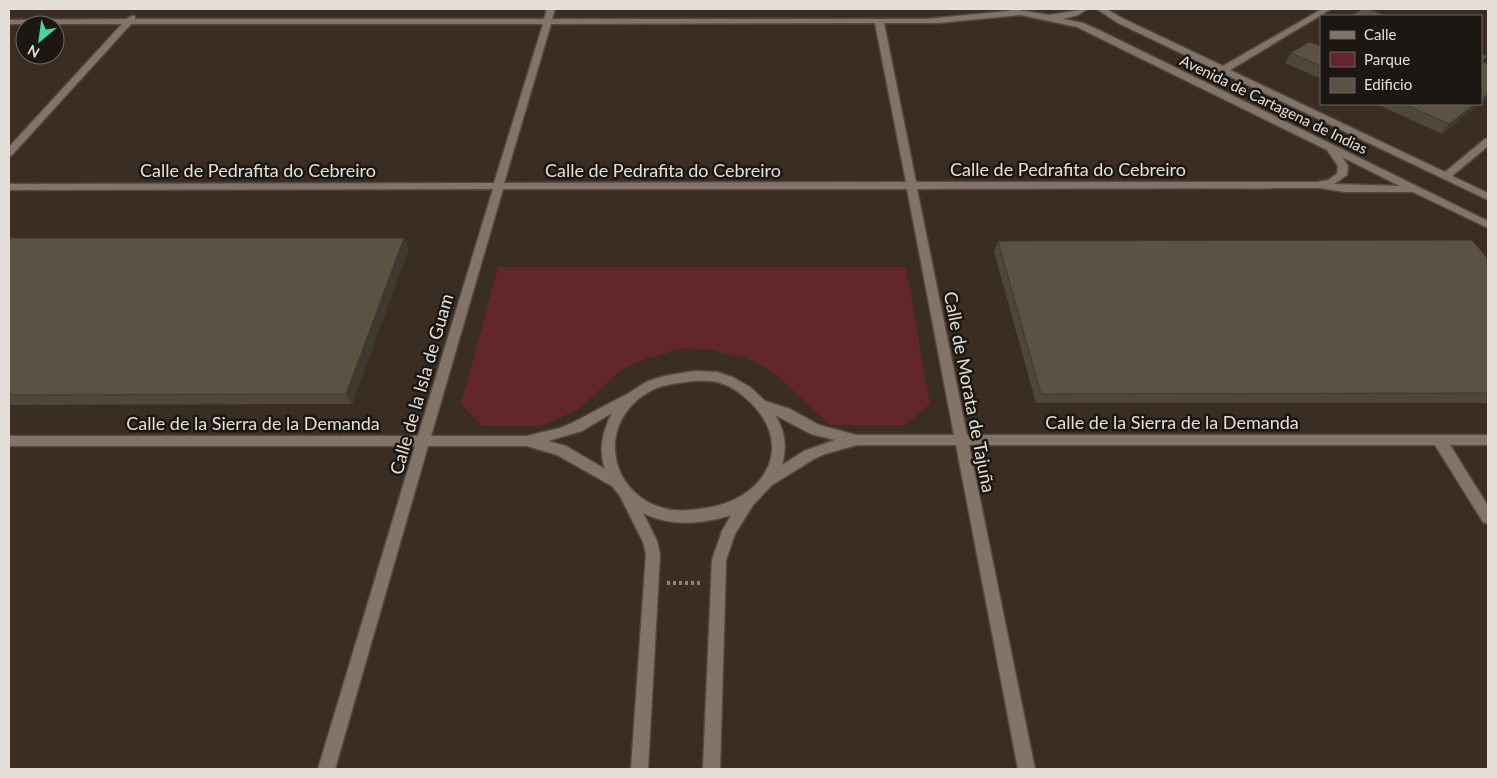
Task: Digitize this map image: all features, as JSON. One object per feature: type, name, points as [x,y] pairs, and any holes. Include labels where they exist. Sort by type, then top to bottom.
[{"type":"street","points":[[9,22],[549,15],[927,16],[960,13],[972,9]]},
{"type":"street","points":[[1008,9],[1045,17],[1072,14],[1083,9]]},
{"type":"street","name":"Avenida de Cartagena de Indias","points":[[1101,9],[1121,21],[1488,197]]},
{"type":"street","points":[[1223,70],[1327,9]]},
{"type":"street","points":[[549,15],[879,21],[954,20],[1000,13],[1021,13]]},
{"type":"street","name":"Calle de la Isla de Guam","points":[[326,769],[549,15]]},
{"type":"street","points":[[9,16],[132,19]]},
{"type":"street","name":"Avenida de Cartagena de Indias","points":[[1045,17],[1080,24],[1098,32],[1488,225]]},
{"type":"street","points":[[9,153],[132,19]]},
{"type":"street","name":"Calle de Morata de Tajuña","points":[[879,21],[1026,769]]},
{"type":"street","points":[[1446,177],[1488,141]]},
{"type":"street","name":"Calle de Pedrafita do Cebreiro","points":[[1317,185],[1331,182],[1342,175],[1343,166],[1330,147]]},
{"type":"street","name":"Calle de Pedrafita do Cebreiro","points":[[9,187],[1317,185],[1334,188],[1388,188],[1418,191]]},
{"type":"street","points":[[638,769],[653,554],[650,541],[627,496],[615,481],[607,457],[607,436],[617,415],[637,393],[654,384],[674,378],[694,376],[718,378],[742,387],[762,405],[774,422],[779,442],[776,464],[769,480],[748,501],[729,531],[719,560],[712,769]]},
{"type":"street","name":"Calle de la Sierra de la Demanda","points":[[9,442],[527,441],[577,427],[637,393]]},
{"type":"street","name":"Calle de la Sierra de la Demanda","points":[[762,405],[785,413],[816,430],[856,440],[1488,440]]},
{"type":"street","name":"Calle de la Sierra de la Demanda","points":[[769,480],[822,449],[856,440]]},
{"type":"street","points":[[1439,440],[1488,518]]},
{"type":"street","name":"Calle de la Sierra de la Demanda","points":[[527,441],[561,450],[615,481]]},
{"type":"street","points":[[627,496],[647,509],[671,516],[694,516],[719,512],[748,501]]},
{"type":"path","points":[[664,583],[706,583]]},
{"type":"green space","points":[[498,267],[906,267],[930,404],[905,425],[830,425],[773,372],[749,359],[710,350],[684,348],[645,359],[621,370],[578,410],[541,426],[482,426],[461,404]]},
{"type":"building","points":[[1363,9],[1369,9],[1384,15],[1352,15]]},
{"type":"building","points":[[1309,42],[1320,46],[1320,66],[1291,53]]},
{"type":"building","points":[[1482,54],[1488,56],[1482,61]]},
{"type":"building","points":[[1482,61],[1488,64],[1488,94],[1482,99]]},
{"type":"building","points":[[1406,105],[1474,105],[1449,124]]},
{"type":"building","points":[[9,238],[404,238],[346,394],[9,395]]},
{"type":"building","points":[[1472,240],[1488,259],[1488,393],[1041,394],[998,241]]}]
